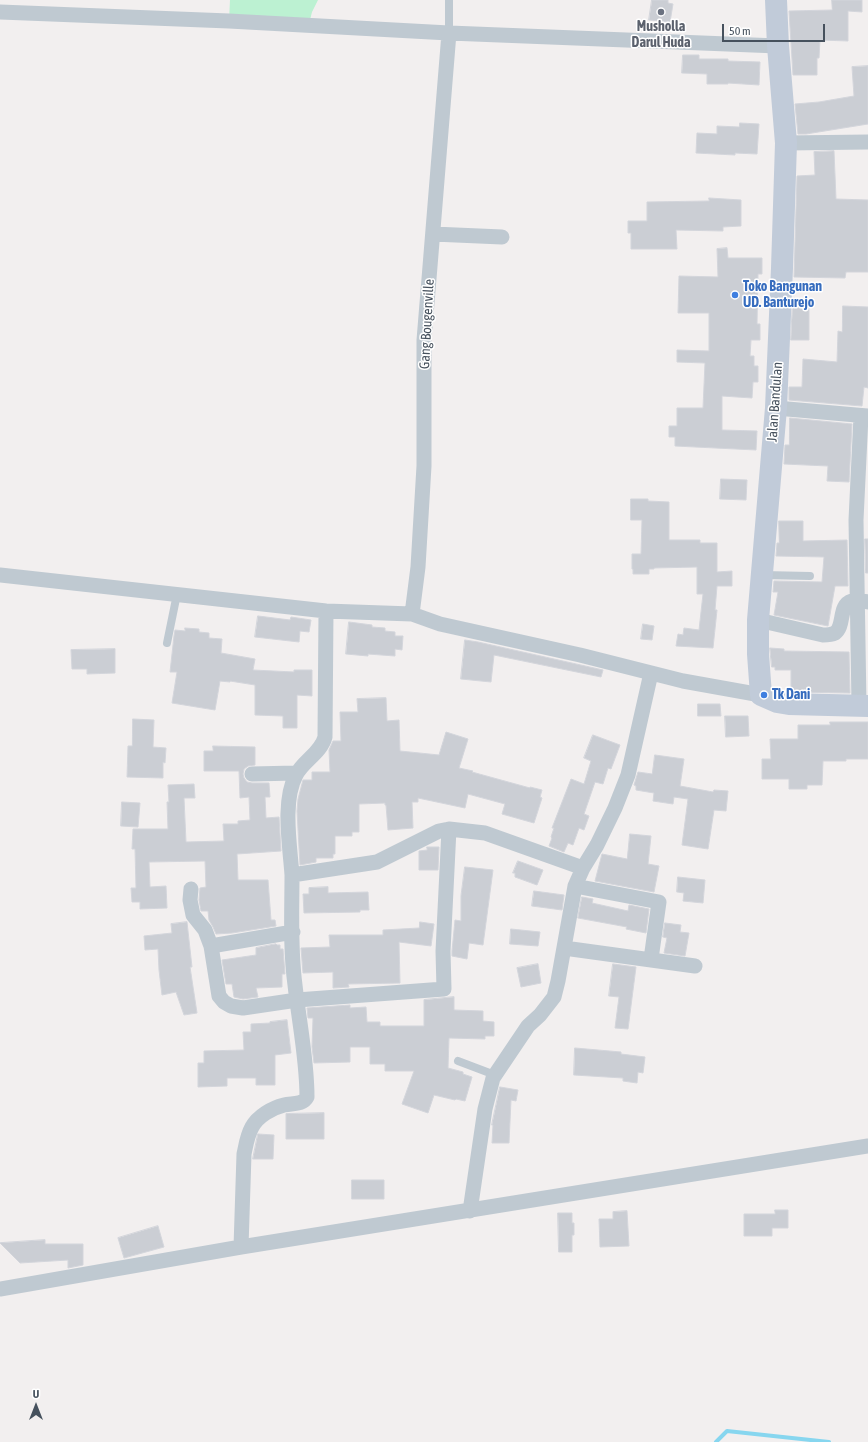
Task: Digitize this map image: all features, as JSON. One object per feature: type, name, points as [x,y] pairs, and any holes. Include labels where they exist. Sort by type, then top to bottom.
[{"type":"street","name":"Jalan Bandulan","points":[[761,695],[758,654],[758,620],[776,408],[786,143],[778,46],[776,0]]},
{"type":"street","points":[[0,12],[229,21],[449,33],[778,46]]},
{"type":"street","name":"Gang Bougenville","points":[[412,614],[418,567],[424,466],[424,340],[449,33]]},
{"type":"street","points":[[786,143],[868,142]]},
{"type":"street","points":[[433,234],[502,237]]},
{"type":"street","points":[[0,575],[326,611],[412,614],[440,624],[580,655],[683,681],[761,695],[777,702],[789,704],[863,706],[863,601],[856,520],[864,416],[776,408]]},
{"type":"street","points":[[758,620],[823,635],[833,634],[838,630],[843,611],[847,605],[852,601],[863,601]]},
{"type":"street","points":[[241,1247],[244,1154],[252,1126],[264,1113],[284,1105],[300,1102],[307,1097],[292,949],[292,875],[288,811],[290,787],[296,773],[323,744],[325,736],[326,611]]},
{"type":"street","points":[[470,1211],[485,1109],[493,1078],[528,1026],[554,997],[575,886],[615,808],[628,775],[651,673]]},
{"type":"street","points":[[252,774],[296,773]]},
{"type":"street","points":[[292,875],[377,862],[439,831],[449,829],[485,833],[583,868]]},
{"type":"street","points":[[191,890],[190,900],[193,915],[205,930],[211,946],[219,996],[224,1002],[231,1006],[243,1008],[297,1000],[444,989],[443,950],[449,829]]},
{"type":"street","points":[[575,886],[659,902],[651,959]]},
{"type":"street","points":[[211,946],[293,932]]},
{"type":"street","points":[[564,948],[695,966]]},
{"type":"street","points":[[0,1289],[241,1247],[868,1146]]},
{"type":"lane","points":[[449,0],[449,33]]},
{"type":"lane","points":[[762,575],[810,576]]},
{"type":"lane","points":[[167,643],[176,594]]},
{"type":"lane","points":[[458,1061],[495,1075]]},
{"type":"green space","points":[[230,0],[318,0],[312,12],[309,24],[229,21]]},
{"type":"building","name":"Musholla Darul Huda","points":[[652,0],[668,0],[668,3],[673,4],[670,22],[649,20]]},
{"type":"building","points":[[832,0],[862,0],[862,12],[848,11],[848,41],[820,40],[819,58],[817,58],[817,75],[793,75],[789,11],[832,10]]},
{"type":"building","points":[[683,55],[699,55],[699,59],[728,59],[728,61],[760,62],[759,85],[728,83],[707,84],[707,74],[682,73]]},
{"type":"building","points":[[868,66],[868,124],[798,134],[795,104],[819,102],[854,96],[852,67]]},
{"type":"building","points":[[740,123],[759,124],[757,154],[735,153],[735,155],[696,153],[697,133],[717,134],[717,126],[739,127]]},
{"type":"building","points":[[834,151],[836,199],[868,200],[868,272],[846,272],[845,278],[794,277],[797,176],[815,175],[814,152]]},
{"type":"building","points":[[709,198],[741,200],[741,226],[723,227],[723,231],[676,230],[677,249],[631,249],[631,233],[628,233],[628,221],[647,221],[647,202],[709,201]]},
{"type":"building","points":[[727,248],[728,258],[762,258],[762,274],[758,274],[757,324],[760,324],[760,340],[751,340],[750,356],[754,356],[754,366],[758,366],[758,382],[753,382],[752,398],[722,396],[722,430],[757,431],[756,450],[675,446],[675,437],[669,437],[669,426],[677,426],[677,408],[703,408],[705,363],[677,362],[677,350],[709,351],[709,313],[678,313],[679,276],[718,277],[717,249]]},
{"type":"building","points":[[793,299],[809,299],[809,340],[791,340]]},
{"type":"building","points":[[843,306],[868,307],[868,388],[864,387],[862,406],[789,400],[789,387],[802,387],[803,359],[837,362],[838,331],[842,332]]},
{"type":"building","points":[[790,418],[852,424],[849,482],[827,481],[828,466],[784,464],[785,445],[789,445]]},
{"type":"building","points":[[721,479],[747,480],[746,500],[720,499]]},
{"type":"building","points":[[631,499],[648,499],[648,501],[669,502],[669,540],[700,540],[700,543],[717,543],[717,572],[732,571],[732,586],[717,586],[715,610],[717,610],[713,648],[676,646],[678,634],[683,635],[684,628],[699,630],[703,594],[697,594],[697,567],[654,568],[649,569],[649,574],[633,574],[632,554],[641,554],[642,520],[631,520]]},
{"type":"building","points":[[779,521],[803,521],[803,541],[847,540],[848,586],[835,586],[828,626],[774,615],[778,592],[773,592],[774,581],[822,582],[824,557],[776,556],[777,543],[779,543]]},
{"type":"building","points":[[865,539],[868,539],[868,573],[866,573]]},
{"type":"building","points":[[258,616],[290,620],[291,617],[311,620],[309,632],[300,631],[299,642],[255,637]]},
{"type":"building","points":[[349,622],[385,628],[385,631],[395,632],[395,636],[403,636],[402,650],[395,649],[395,656],[346,654]]},
{"type":"building","points":[[643,624],[654,626],[652,640],[641,639]]},
{"type":"building","points":[[185,628],[199,629],[199,632],[209,633],[209,638],[222,639],[221,653],[255,659],[253,670],[294,672],[294,670],[312,670],[312,696],[297,695],[297,728],[283,728],[283,716],[255,715],[255,685],[220,681],[215,710],[172,703],[177,672],[170,672],[175,630],[185,631]]},
{"type":"building","points":[[465,640],[603,670],[601,677],[494,655],[491,682],[461,679]]},
{"type":"building","points":[[770,648],[784,649],[784,651],[849,652],[850,693],[791,692],[791,670],[775,670],[775,667],[772,667]]},
{"type":"building","points":[[115,649],[115,673],[87,674],[87,669],[72,669],[71,650]]},
{"type":"building","points":[[386,698],[387,721],[399,720],[400,751],[439,755],[446,732],[468,739],[459,768],[542,790],[540,797],[542,798],[534,823],[502,814],[505,804],[468,794],[465,808],[418,798],[418,802],[412,802],[413,828],[388,830],[385,803],[359,804],[359,832],[352,832],[352,836],[335,836],[335,854],[333,854],[333,858],[316,858],[316,862],[300,865],[297,811],[298,799],[303,780],[312,780],[312,772],[330,772],[329,750],[333,741],[341,741],[340,712],[358,712],[357,699]]},
{"type":"building","points":[[698,704],[720,704],[721,716],[698,716]]},
{"type":"building","points":[[725,716],[748,716],[749,736],[726,737]]},
{"type":"building","points":[[133,719],[154,720],[153,747],[166,748],[165,763],[163,762],[163,778],[127,777],[128,746],[132,746]]},
{"type":"building","points":[[830,722],[868,722],[868,759],[823,761],[822,785],[807,785],[807,789],[789,789],[789,779],[762,779],[762,759],[771,759],[770,739],[798,739],[798,725],[830,725]]},
{"type":"building","points":[[593,735],[620,745],[611,769],[608,768],[603,784],[595,782],[584,814],[589,816],[584,830],[579,828],[573,845],[568,843],[564,852],[549,846],[554,828],[552,828],[571,779],[584,784],[591,761],[584,758]]},
{"type":"building","points":[[213,746],[255,747],[255,765],[248,766],[244,769],[244,778],[247,782],[252,783],[269,783],[270,797],[265,797],[266,818],[279,817],[281,851],[237,854],[238,880],[268,880],[271,920],[275,920],[276,926],[216,934],[209,920],[208,911],[201,911],[199,900],[200,888],[206,887],[205,861],[149,862],[150,887],[166,886],[167,908],[140,909],[140,902],[132,902],[131,888],[136,888],[135,849],[132,849],[133,829],[168,829],[168,785],[194,784],[195,798],[184,798],[186,842],[224,841],[223,824],[238,824],[238,821],[250,820],[249,797],[240,798],[239,771],[204,771],[204,751],[213,751]]},
{"type":"building","points":[[655,755],[684,759],[680,786],[713,792],[714,790],[728,791],[726,811],[714,810],[708,849],[682,845],[688,799],[674,797],[673,804],[653,801],[654,793],[636,790],[636,786],[634,785],[638,772],[652,774]]},
{"type":"building","points":[[122,802],[140,803],[138,827],[121,826]]},
{"type":"building","points":[[630,834],[651,836],[648,864],[659,866],[654,892],[595,881],[602,854],[627,859]]},
{"type":"building","points":[[427,847],[439,847],[438,870],[419,870],[419,851],[427,850]]},
{"type":"building","points":[[518,861],[543,870],[537,885],[515,877],[515,873],[513,873]]},
{"type":"building","points":[[465,867],[493,870],[483,945],[469,943],[467,959],[452,956],[455,920],[461,921],[461,896]]},
{"type":"building","points":[[678,877],[705,880],[703,903],[683,901],[684,893],[677,892]]},
{"type":"building","points":[[328,887],[328,893],[368,892],[369,910],[360,910],[360,912],[304,913],[303,894],[309,894],[309,888]]},
{"type":"building","points":[[534,891],[564,895],[562,910],[532,906]]},
{"type":"building","points":[[582,897],[593,899],[592,903],[628,911],[629,905],[649,909],[646,933],[626,929],[627,927],[578,918]]},
{"type":"building","points":[[187,922],[192,967],[190,967],[197,1013],[184,1015],[176,992],[162,995],[158,949],[145,950],[144,936],[172,933],[171,924]]},
{"type":"building","points":[[420,922],[434,924],[431,946],[399,942],[400,983],[348,984],[349,987],[333,988],[333,972],[303,973],[301,948],[330,947],[329,935],[383,935],[383,930],[419,928]]},
{"type":"building","points":[[665,923],[681,925],[680,932],[689,933],[685,956],[664,953],[667,938],[663,937]]},
{"type":"building","points":[[511,929],[540,932],[538,946],[510,944]]},
{"type":"building","points":[[276,944],[280,945],[280,949],[283,949],[285,974],[282,974],[282,987],[256,988],[258,997],[243,999],[234,997],[232,984],[226,984],[222,960],[256,955],[256,948]]},
{"type":"building","points":[[538,964],[541,983],[521,987],[517,968]]},
{"type":"building","points":[[613,964],[636,967],[628,1029],[615,1028],[619,997],[609,996]]},
{"type":"building","points":[[454,997],[454,1010],[483,1011],[483,1021],[494,1022],[494,1036],[485,1036],[485,1039],[449,1038],[448,1068],[463,1072],[463,1074],[472,1077],[465,1101],[434,1095],[428,1113],[402,1104],[414,1071],[385,1071],[385,1064],[370,1064],[370,1047],[350,1047],[350,1062],[314,1063],[312,1047],[313,1018],[308,1018],[307,1008],[350,1005],[350,1008],[366,1007],[367,1022],[380,1022],[380,1026],[424,1026],[424,1000]]},
{"type":"building","points":[[287,1020],[291,1053],[275,1055],[275,1085],[256,1085],[256,1078],[227,1078],[227,1086],[198,1087],[198,1063],[204,1063],[204,1051],[244,1050],[243,1032],[251,1032],[251,1024]]},
{"type":"building","points":[[575,1048],[621,1052],[621,1054],[645,1057],[643,1073],[638,1072],[637,1083],[623,1081],[623,1078],[574,1075]]},
{"type":"building","points":[[500,1087],[518,1090],[516,1101],[511,1100],[509,1143],[492,1143],[492,1125]]},
{"type":"building","points":[[324,1113],[324,1139],[286,1139],[286,1114]]},
{"type":"building","points":[[258,1134],[274,1135],[273,1159],[253,1159]]},
{"type":"building","points":[[352,1180],[384,1180],[384,1199],[352,1199]]},
{"type":"building","points":[[775,1210],[788,1210],[788,1228],[772,1228],[772,1236],[744,1236],[744,1214],[775,1214]]},
{"type":"building","points":[[627,1211],[629,1246],[600,1247],[599,1219],[613,1219],[613,1212]]},
{"type":"building","points":[[558,1213],[572,1213],[574,1235],[572,1235],[572,1252],[559,1252]]},
{"type":"building","points":[[158,1226],[164,1247],[124,1258],[118,1238]]},
{"type":"building","points":[[45,1240],[45,1244],[83,1244],[83,1265],[68,1268],[68,1260],[20,1263],[0,1243]]},
{"type":"waterway","points":[[716,1442],[727,1431],[829,1442]]},
{"type":"place","name":"Musholla Darul Huda","points":[[661,12]]},
{"type":"place","name":"Toko Bangunan UD. Banturejo","points":[[735,295]]},
{"type":"place","name":"Tk Dani","points":[[764,695]]}]
